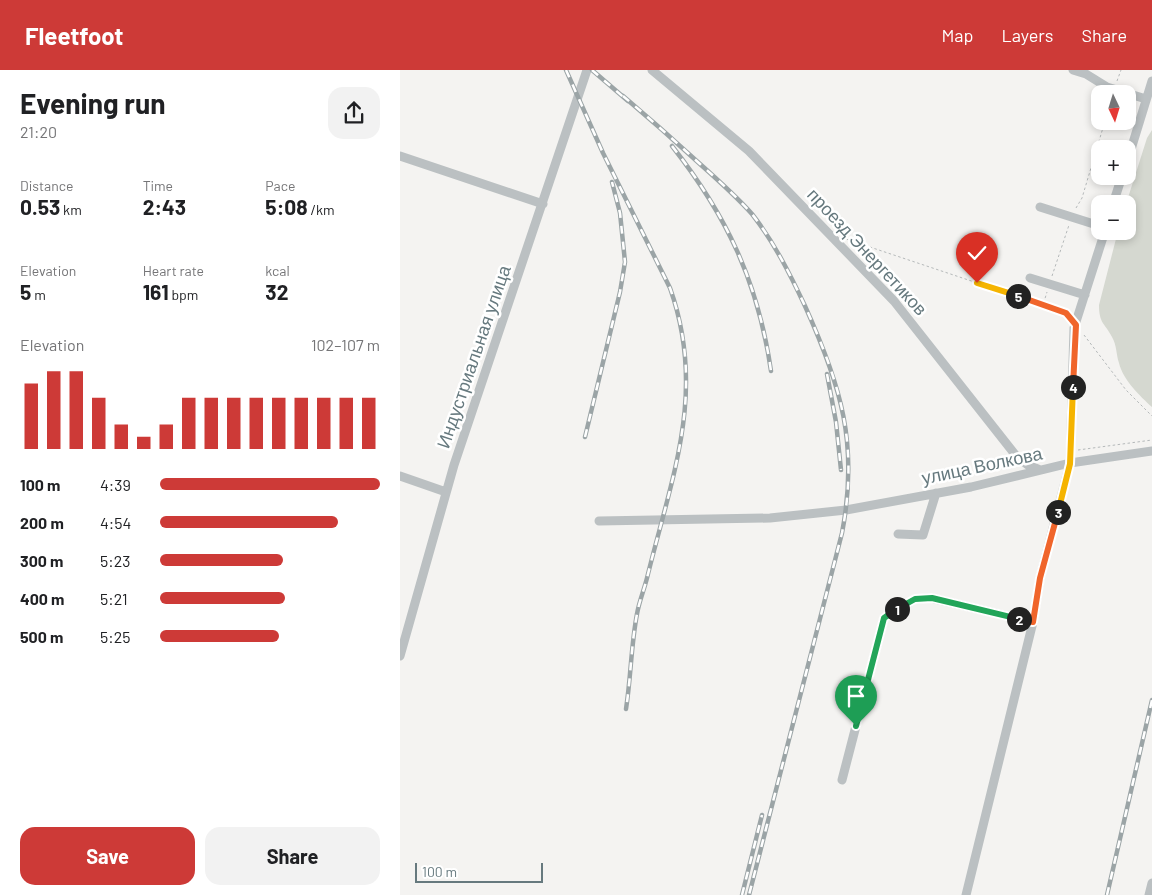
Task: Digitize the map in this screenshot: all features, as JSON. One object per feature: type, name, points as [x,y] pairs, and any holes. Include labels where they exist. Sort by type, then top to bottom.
[{"type":"street","name":"Индустриальная улица","points":[[400,656],[446,492],[587,70]]},
{"type":"street","name":"проезд Энергетиков","points":[[652,70],[749,151],[834,242],[894,301],[1017,456],[1028,465],[1040,470]]},
{"type":"street","points":[[1073,70],[1086,74],[1107,87],[1146,99]]},
{"type":"street","points":[[1134,140],[1152,82]]},
{"type":"street","points":[[400,156],[543,204]]},
{"type":"street","points":[[1040,207],[1091,223]]},
{"type":"street","points":[[966,895],[1033,622],[1040,578],[1070,464],[1076,325],[1102,240]]},
{"type":"street","points":[[1030,278],[1085,295]]},
{"type":"street","name":"улица Волкова","points":[[599,521],[770,518],[850,510],[1070,464],[1152,451]]},
{"type":"street","points":[[400,476],[446,492]]},
{"type":"street","points":[[898,534],[923,535],[936,493]]},
{"type":"street","points":[[842,780],[884,618],[915,599],[932,598],[1033,622]]},
{"type":"street","points":[[1149,895],[1152,883]]},
{"type":"path","points":[[1043,305],[1071,217],[1082,198],[1102,130]]},
{"type":"path","points":[[834,242],[846,239],[1066,313],[1126,390],[1152,416]]},
{"type":"path","points":[[1071,451],[1152,440]]},
{"type":"shaded area","points":[[1152,130],[1152,407],[1137,393],[1124,376],[1114,340],[1101,320],[1099,311],[1116,240],[1136,240],[1136,195],[1129,195],[1132,185],[1136,185],[1136,173],[1147,138]]},
{"type":"railway","points":[[566,70],[603,153],[670,288],[681,326],[686,363],[686,399],[682,434],[675,469],[638,610],[633,637],[626,709]]},
{"type":"railway","points":[[592,70],[628,101]]},
{"type":"railway","points":[[623,96],[727,188],[760,225],[781,258],[818,335],[837,390],[843,416],[847,443],[848,471],[847,501],[842,533],[749,895]]},
{"type":"railway","points":[[672,146],[709,198],[737,251],[758,308],[771,371]]},
{"type":"railway","points":[[585,437],[620,292],[625,262],[620,213],[612,182]]},
{"type":"railway","points":[[827,374],[836,422],[841,470]]},
{"type":"railway","points":[[1107,895],[1152,700]]},
{"type":"railway","points":[[742,895],[762,815]]},
{"type":"route","points":[[856,726],[884,618],[915,599],[932,598],[1033,622],[1040,578],[1070,464],[1074,328],[1076,325],[1066,313],[977,283]]}]
